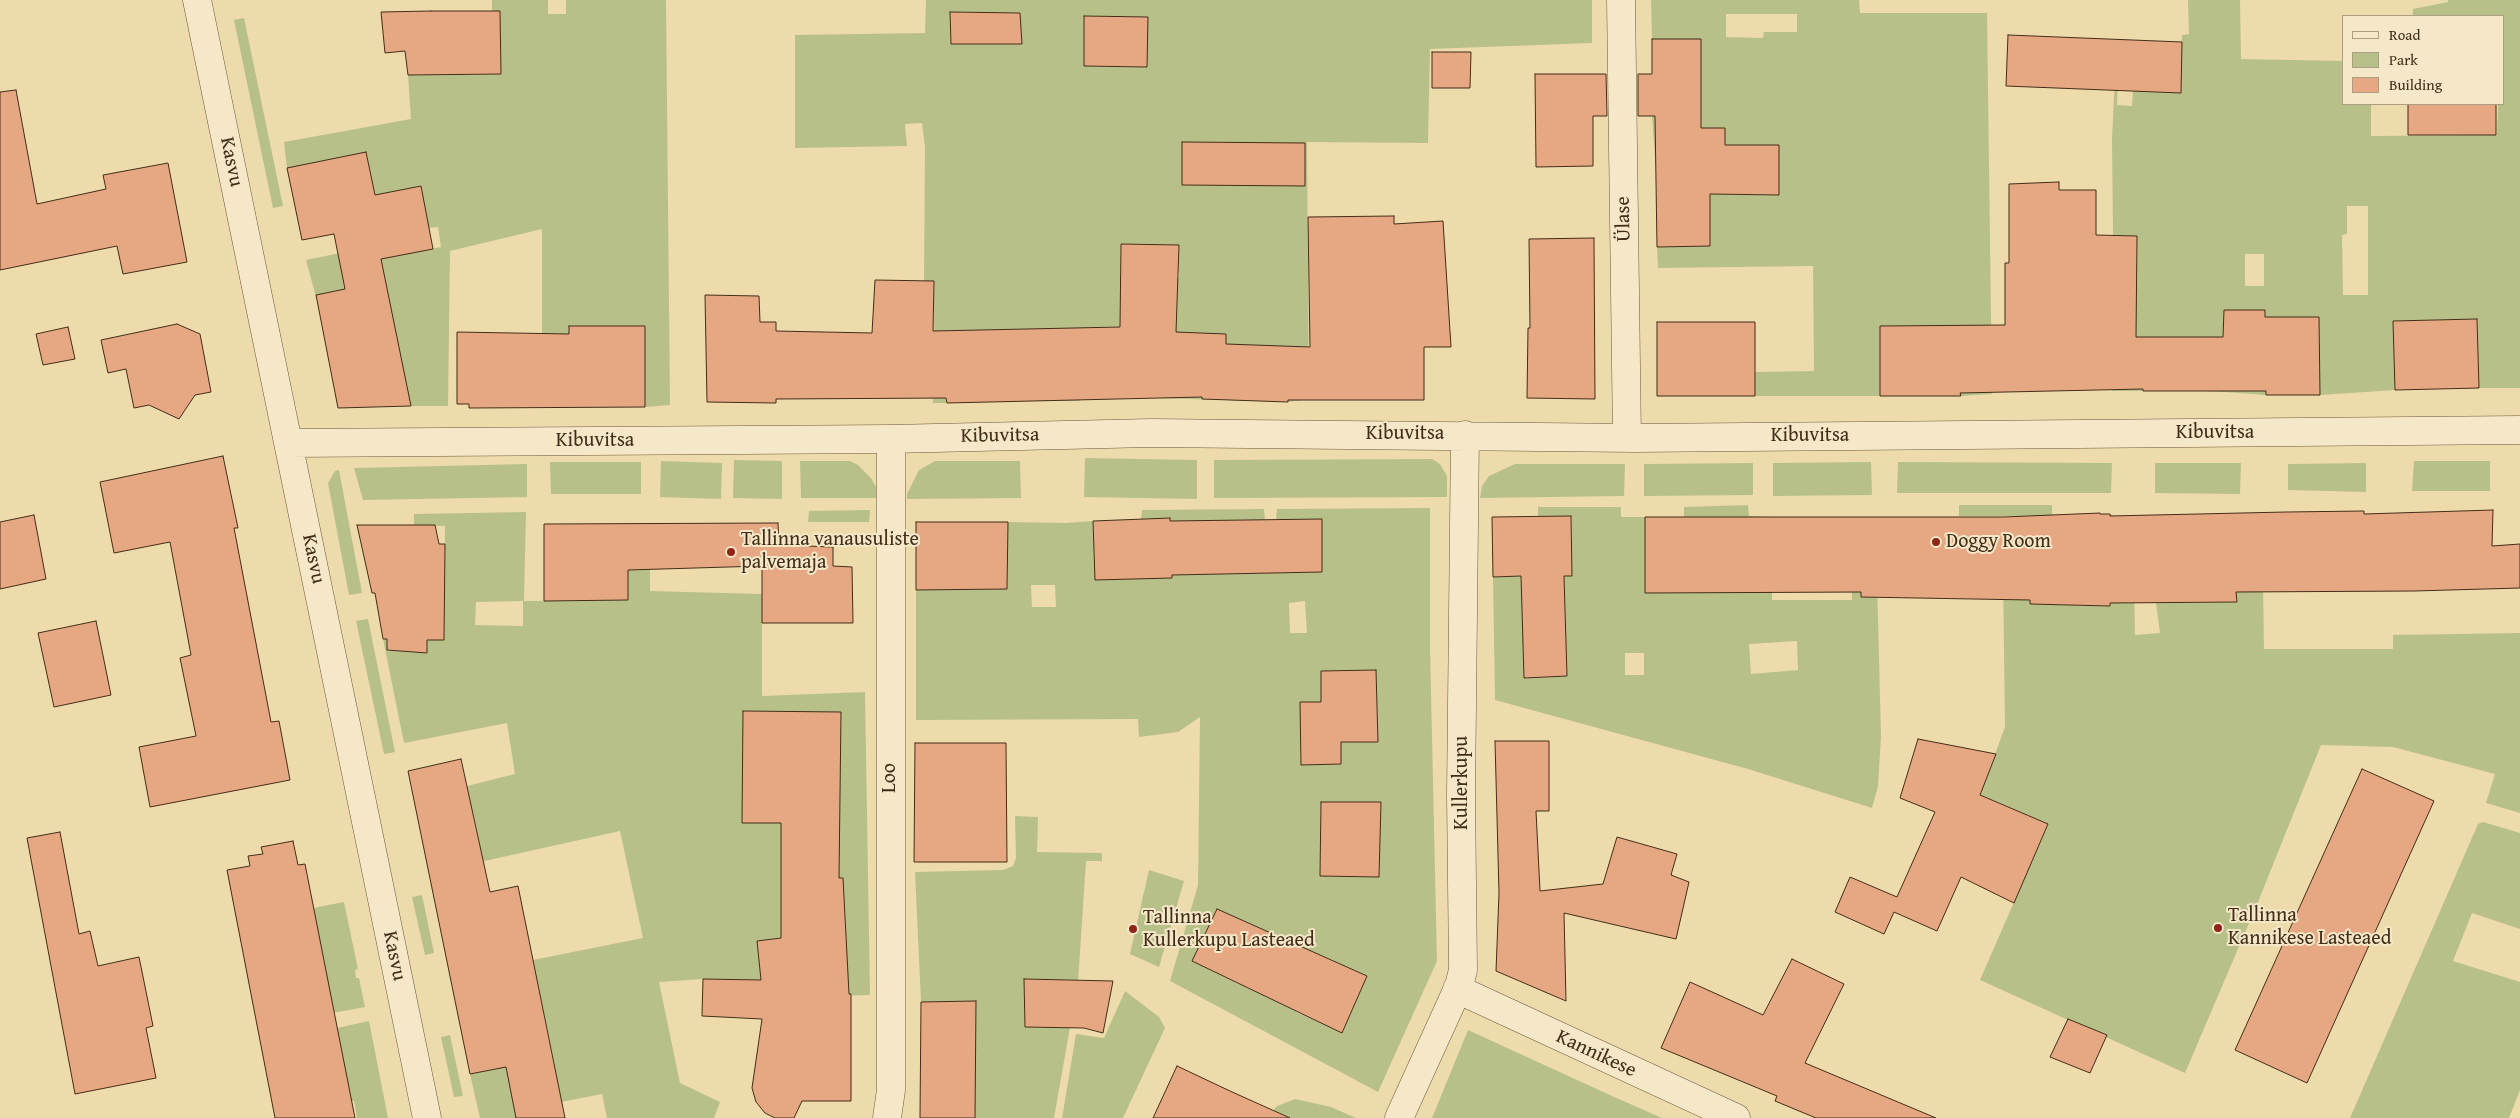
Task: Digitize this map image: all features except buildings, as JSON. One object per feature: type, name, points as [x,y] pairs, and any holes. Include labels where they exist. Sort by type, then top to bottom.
[{"type":"street","name":"Kasvu","points":[[197,0],[427,1118]]},
{"type":"street","name":"Ülase","points":[[1621,0],[1627,438]]},
{"type":"street","name":"Kibuvitsa","points":[[289,442],[891,438],[1151,433],[1466,434],[1627,438],[2520,430]]},
{"type":"street","name":"Kullerkupu","points":[[1399,1118],[1457,989],[1463,970],[1461,803],[1466,434]]},
{"type":"street","name":"Loo","points":[[887,1118],[891,1090],[891,438]]},
{"type":"street","name":"Kannikese","points":[[1457,989],[1736,1118]]},
{"type":"green space","points":[[492,0],[548,0],[548,14],[566,14],[566,0],[666,0],[670,405],[645,407],[645,326],[569,326],[569,407],[542,406],[542,229],[450,251],[448,406],[411,406],[321,316],[306,260],[375,246],[374,191],[366,153],[287,168],[284,142],[411,119],[408,75],[501,74],[500,11],[492,11]],"holes":[[[438,227],[441,247],[411,253],[429,228]]]},
{"type":"green space","points":[[926,0],[1592,0],[1592,43],[1430,49],[1428,143],[1307,142],[1309,399],[1288,402],[1157,398],[1154,325],[1078,328],[1080,401],[1027,401],[1025,329],[945,331],[947,403],[933,403],[934,282],[924,281],[925,147],[922,123],[905,124],[907,146],[795,148],[795,35],[925,33]],"holes":[[[950,12],[1020,13],[1022,43],[951,44]],[[1084,16],[1147,17],[1147,67],[1084,66]],[[1121,244],[1179,245],[1179,277],[1120,277]]]},
{"type":"green space","points":[[1651,0],[1859,0],[1860,13],[1987,13],[1992,394],[1961,396],[1960,326],[1880,326],[1880,396],[1755,396],[1755,372],[1814,371],[1813,266],[1658,268],[1657,247],[1710,245],[1709,170],[1656,171],[1652,116],[1701,115],[1701,40],[1652,39]],"holes":[[[1726,14],[1797,14],[1797,32],[1764,32],[1763,38],[1726,37]],[[1722,145],[1778,195],[1722,194]]]},
{"type":"green space","points":[[2188,0],[2240,0],[2241,59],[2342,61],[2342,105],[2371,105],[2371,136],[2497,135],[2498,105],[2505,105],[2505,15],[2413,15],[2413,9],[2448,2],[2448,0],[2520,0],[2520,388],[2479,388],[2477,319],[2393,321],[2395,390],[2320,395],[2319,317],[2266,317],[2266,395],[2210,391],[2210,337],[2143,337],[2143,391],[2112,391],[2113,301],[2136,301],[2137,236],[2113,235],[2112,139],[2116,53],[2119,57],[2117,105],[2132,106],[2133,91],[2180,93],[2182,35],[2189,34]],"holes":[[[2347,206],[2368,206],[2368,295],[2343,295],[2342,235],[2347,234]],[[2245,254],[2264,254],[2264,286],[2245,286]]]},
{"type":"green space","points":[[244,18],[283,206],[273,208],[234,20]]},
{"type":"green space","points":[[1085,458],[1197,460],[1197,499],[1084,497]]},
{"type":"green space","points":[[1432,459],[1440,464],[1447,476],[1447,497],[1214,498],[1214,460]]},
{"type":"green space","points":[[734,460],[782,461],[782,499],[733,498]]},
{"type":"green space","points":[[661,461],[722,463],[721,499],[660,497]]},
{"type":"green space","points":[[800,461],[850,461],[858,465],[871,478],[876,487],[876,498],[801,498]]},
{"type":"green space","points":[[935,461],[1020,461],[1021,498],[907,499],[907,494],[919,470]]},
{"type":"green space","points":[[2414,461],[2490,461],[2490,491],[2412,491]]},
{"type":"green space","points":[[550,462],[641,462],[641,494],[551,494]]},
{"type":"green space","points":[[1871,462],[1872,495],[1773,496],[1773,463]]},
{"type":"green space","points":[[1898,462],[2112,463],[2111,493],[1897,493]]},
{"type":"green space","points":[[1753,463],[1753,495],[1644,496],[1644,464]]},
{"type":"green space","points":[[2155,463],[2241,463],[2240,494],[2155,493]]},
{"type":"green space","points":[[2366,463],[2366,492],[2288,490],[2288,464]]},
{"type":"green space","points":[[527,464],[527,497],[363,500],[354,468]]},
{"type":"green space","points":[[1515,464],[1625,464],[1624,496],[1480,498],[1482,486],[1489,476]]},
{"type":"green space","points":[[339,470],[362,593],[349,595],[328,483],[335,471]]},
{"type":"green space","points":[[1748,505],[1749,516],[1772,517],[1772,600],[1852,600],[1850,517],[1876,540],[1881,737],[1878,786],[1872,808],[1748,769],[1495,700],[1493,577],[1572,575],[1571,516],[1538,516],[1538,507],[1621,507],[1621,517],[1645,517],[1645,592],[1724,517],[1684,517],[1684,507]],"holes":[[[1565,631],[1566,676],[1524,678],[1523,633]],[[1797,641],[1798,670],[1751,674],[1749,644]],[[1625,653],[1644,653],[1644,675],[1625,675]]]},
{"type":"green space","points":[[1959,505],[2052,505],[2052,516],[1959,516]]},
{"type":"green space","points":[[1430,508],[1430,647],[1437,961],[1378,1092],[1170,981],[1198,885],[1200,717],[1178,732],[1139,737],[1138,719],[916,720],[916,590],[1007,589],[1008,522],[1066,523],[1093,521],[1096,580],[1172,577],[1170,519],[1141,519],[1142,510],[1264,509],[1265,520],[1223,521],[1224,574],[1322,572],[1321,519],[1276,519],[1277,509]],"holes":[[[1031,585],[1055,585],[1056,607],[1032,607]],[[1305,601],[1307,633],[1290,633],[1289,603]],[[1376,670],[1378,742],[1341,742],[1341,764],[1301,765],[1300,703],[1321,702],[1321,671]],[[1321,802],[1381,803],[1379,877],[1320,876]],[[1216,910],[1275,936],[1250,989],[1193,961]],[[1321,956],[1367,976],[1342,1032],[1296,1012]]]},
{"type":"green space","points":[[870,510],[869,522],[808,522],[809,511]]},
{"type":"green space","points":[[526,512],[524,601],[628,600],[627,523],[650,524],[650,591],[762,594],[762,696],[865,692],[870,995],[813,996],[781,881],[781,938],[757,941],[761,980],[703,979],[659,982],[680,1083],[720,1102],[714,1118],[607,1118],[602,1094],[515,1111],[516,1118],[480,1118],[470,1074],[553,1057],[533,960],[643,938],[620,831],[430,873],[424,848],[478,836],[467,786],[515,774],[507,723],[404,743],[383,639],[387,639],[387,650],[426,653],[427,640],[444,640],[445,526],[414,525],[414,514]],"holes":[[[523,601],[523,626],[475,625],[476,602]]]},
{"type":"green space","points":[[2110,514],[2133,523],[2135,635],[2160,633],[2156,603],[2236,602],[2236,514],[2262,517],[2264,649],[2393,649],[2393,635],[2520,633],[2520,813],[2486,803],[2495,774],[2393,747],[2321,745],[2258,902],[2185,1073],[1980,980],[2048,824],[1980,795],[2005,727],[2003,574],[2031,573],[2031,604],[2109,606]]},
{"type":"green space","points":[[368,619],[395,752],[384,754],[356,621]]},
{"type":"green space","points":[[1015,816],[1038,817],[1037,852],[1102,853],[1102,861],[1086,861],[1078,982],[1054,1118],[975,1118],[973,1001],[921,1002],[915,872],[1003,870],[1013,866],[1016,858]],"holes":[[[1024,979],[1075,980],[1066,1028],[1025,1027]]]},
{"type":"green space","points":[[2483,822],[2520,833],[2520,929],[2472,913],[2453,961],[2520,982],[2520,1090],[2509,1118],[2350,1118],[2478,824]]},
{"type":"green space","points":[[1149,870],[1184,881],[1159,967],[1130,954]]},
{"type":"green space","points":[[422,895],[434,953],[425,955],[412,897]]},
{"type":"green space","points":[[344,902],[358,969],[355,970],[356,978],[359,978],[365,1007],[333,1013],[313,908]]},
{"type":"green space","points":[[1125,991],[1159,1017],[1165,1028],[1123,1118],[1062,1118],[1076,1034],[1104,1038]]},
{"type":"green space","points":[[369,1021],[388,1118],[357,1118],[354,1101],[345,1102],[343,1058],[337,1028]]},
{"type":"green space","points":[[1468,1030],[1612,1096],[1662,1118],[1432,1118]]},
{"type":"green space","points":[[450,1035],[463,1096],[454,1097],[441,1037]]},
{"type":"green space","points":[[1295,1099],[1331,1107],[1356,1118],[1266,1118],[1277,1106]]},
{"type":"place","name":"Doggy Room","points":[[1936,542]]},
{"type":"place","name":"Tallinna vanausuliste palvemaja","points":[[731,552]]},
{"type":"place","name":"Tallinna Kannikese Lasteaed","points":[[2218,928]]},
{"type":"place","name":"Tallinna Kullerkupu Lasteaed","points":[[1133,929]]}]
